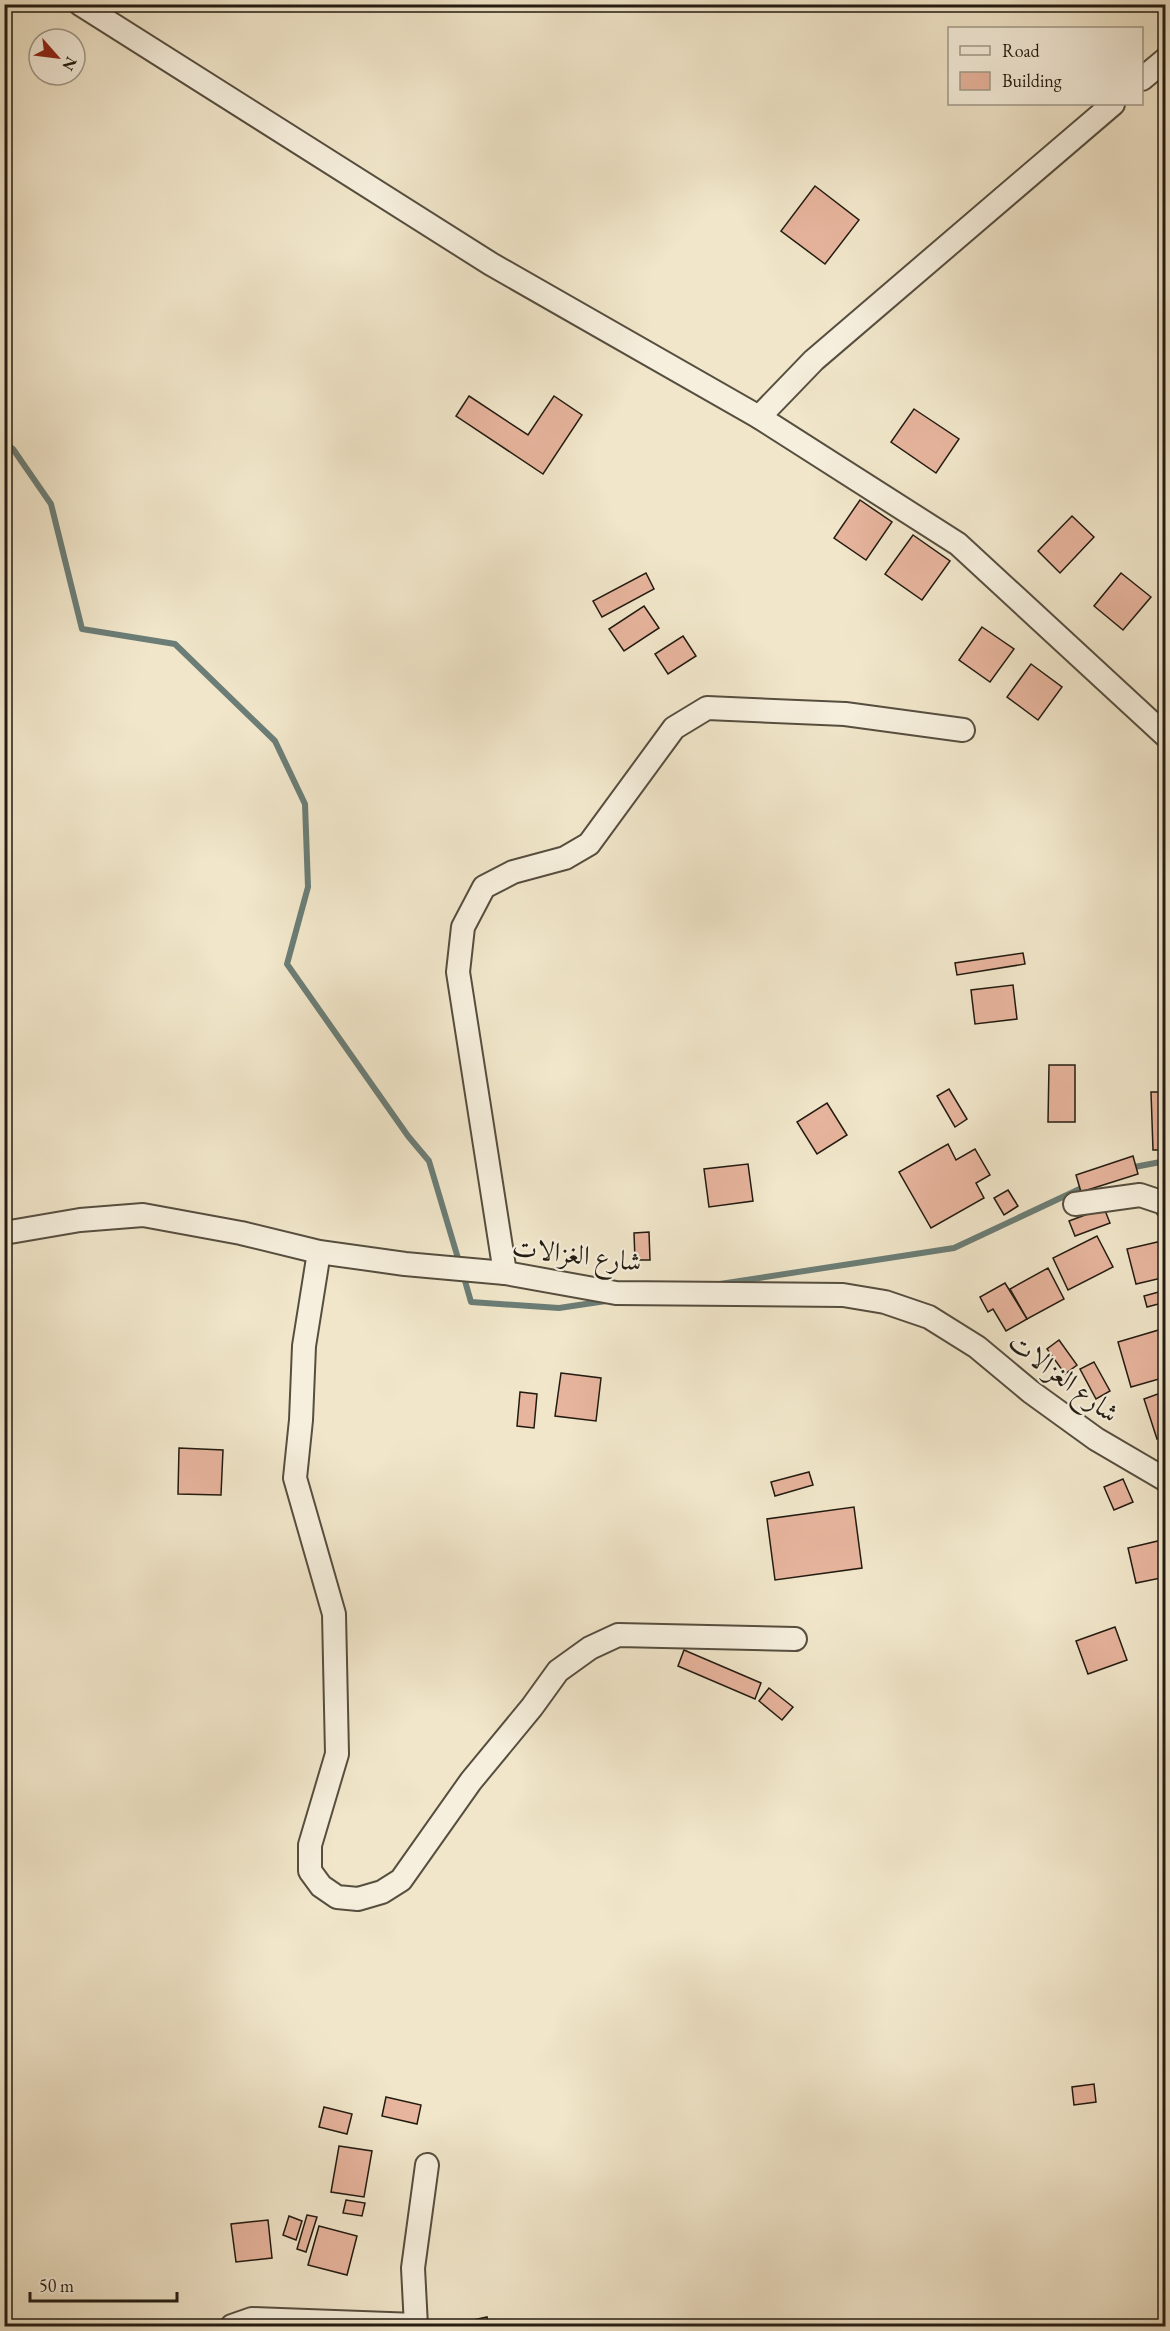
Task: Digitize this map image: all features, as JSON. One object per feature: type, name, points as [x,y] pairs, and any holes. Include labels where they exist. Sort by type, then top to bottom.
[{"type":"street","points":[[80,4],[492,264],[759,417],[958,544],[1166,736]]},
{"type":"street","points":[[1143,78],[1166,59]]},
{"type":"street","points":[[759,417],[814,360],[1112,105]]},
{"type":"street","points":[[505,1273],[458,972],[463,927],[484,887],[513,872],[565,858],[589,844],[674,728],[707,708],[845,714],[963,730]]},
{"type":"street","points":[[1075,1204],[1140,1195],[1164,1203],[1166,1206]]},
{"type":"street","name":"شارع الغزالات","points":[[4,1233],[80,1220],[143,1215],[241,1233],[319,1252],[405,1264],[505,1273],[616,1293],[843,1295],[885,1302],[929,1317],[977,1347],[1031,1392],[1096,1439],[1166,1480]]},
{"type":"street","points":[[319,1252],[304,1346],[296,1478],[334,1614],[337,1754],[310,1845],[310,1871],[321,1886],[337,1897],[358,1899],[382,1892],[401,1880],[471,1780],[558,1671],[590,1648],[618,1635],[795,1639]]},
{"type":"street","points":[[232,2326],[252,2319],[416,2326],[413,2268],[427,2165]]},
{"type":"building","points":[[815,186],[859,220],[825,264],[781,231]]},
{"type":"building","points":[[469,396],[528,435],[554,396],[582,415],[543,474],[456,416]]},
{"type":"building","points":[[914,409],[959,439],[936,473],[891,442]]},
{"type":"building","points":[[860,500],[892,522],[866,560],[834,538]]},
{"type":"building","points":[[1072,516],[1094,537],[1060,573],[1038,551]]},
{"type":"building","points":[[913,535],[950,561],[922,600],[885,574]]},
{"type":"building","points":[[646,573],[654,589],[602,617],[593,601]]},
{"type":"building","points":[[1121,573],[1151,597],[1123,630],[1094,606]]},
{"type":"building","points":[[644,606],[659,628],[624,651],[609,629]]},
{"type":"building","points":[[982,627],[1014,649],[990,682],[959,660]]},
{"type":"building","points":[[683,636],[696,656],[668,674],[655,654]]},
{"type":"building","points":[[1166,658],[1166,670],[1159,665]]},
{"type":"building","points":[[1031,664],[1062,687],[1038,720],[1007,697]]},
{"type":"building","points":[[1023,953],[1025,964],[957,975],[955,963]]},
{"type":"building","points":[[1013,985],[1017,1019],[975,1024],[971,990]]},
{"type":"building","points":[[1049,1065],[1075,1065],[1075,1122],[1048,1122]]},
{"type":"building","points":[[949,1089],[967,1119],[955,1127],[937,1096]]},
{"type":"building","points":[[1151,1092],[1166,1092],[1166,1150],[1153,1150]]},
{"type":"building","points":[[827,1103],[847,1135],[817,1154],[797,1122]]},
{"type":"building","points":[[948,1144],[956,1160],[975,1149],[990,1175],[976,1183],[984,1198],[931,1228],[899,1172]]},
{"type":"building","points":[[1133,1156],[1138,1174],[1081,1192],[1076,1175]]},
{"type":"building","points":[[748,1164],[753,1201],[709,1207],[704,1169]]},
{"type":"building","points":[[1008,1190],[1018,1206],[1004,1215],[994,1198]]},
{"type":"building","points":[[1104,1208],[1110,1223],[1075,1236],[1069,1221]]},
{"type":"building","points":[[649,1232],[650,1260],[635,1260],[634,1233]]},
{"type":"building","points":[[1097,1236],[1113,1267],[1068,1290],[1053,1258]]},
{"type":"building","points":[[1166,1240],[1166,1277],[1136,1284],[1127,1249]]},
{"type":"building","points":[[1048,1268],[1064,1299],[1027,1319],[1010,1289]]},
{"type":"building","points":[[1005,1283],[1027,1319],[1006,1331],[993,1309],[988,1312],[980,1297]]},
{"type":"building","points":[[1166,1290],[1166,1302],[1147,1307],[1144,1296]]},
{"type":"building","points":[[1162,1329],[1166,1339],[1166,1377],[1131,1387],[1118,1342]]},
{"type":"building","points":[[1059,1340],[1077,1365],[1065,1374],[1047,1349]]},
{"type":"building","points":[[1094,1362],[1110,1391],[1096,1399],[1080,1369]]},
{"type":"building","points":[[561,1373],[601,1378],[596,1421],[555,1416]]},
{"type":"building","points":[[1166,1391],[1166,1436],[1157,1439],[1144,1399]]},
{"type":"building","points":[[520,1392],[537,1394],[534,1428],[517,1426]]},
{"type":"building","points":[[179,1448],[223,1450],[221,1495],[178,1494]]},
{"type":"building","points":[[809,1472],[813,1485],[775,1496],[771,1482]]},
{"type":"building","points":[[1123,1479],[1133,1502],[1114,1510],[1104,1487]]},
{"type":"building","points":[[854,1507],[862,1568],[775,1580],[767,1519]]},
{"type":"building","points":[[1162,1540],[1166,1556],[1166,1577],[1136,1583],[1128,1548]]},
{"type":"building","points":[[1115,1627],[1127,1660],[1088,1674],[1076,1641]]},
{"type":"building","points":[[684,1650],[761,1683],[755,1699],[678,1666]]},
{"type":"building","points":[[769,1688],[793,1707],[782,1720],[759,1701]]},
{"type":"building","points":[[1094,2084],[1096,2102],[1074,2105],[1072,2087]]},
{"type":"building","points":[[386,2097],[421,2105],[417,2124],[382,2116]]},
{"type":"building","points":[[324,2107],[352,2114],[347,2134],[319,2127]]},
{"type":"building","points":[[339,2146],[372,2151],[364,2197],[331,2192]]},
{"type":"building","points":[[346,2200],[365,2203],[362,2216],[343,2213]]},
{"type":"building","points":[[307,2215],[317,2217],[306,2252],[297,2249]]},
{"type":"building","points":[[289,2216],[302,2221],[296,2240],[283,2235]]},
{"type":"building","points":[[268,2220],[272,2258],[236,2262],[231,2224]]},
{"type":"building","points":[[319,2226],[357,2236],[347,2275],[308,2265]]},
{"type":"building","points":[[487,2317],[489,2326],[446,2326]]},
{"type":"waterway","points":[[4,442],[13,449],[51,504],[82,629],[175,644],[275,741],[305,804],[308,887],[287,964],[408,1136],[429,1161],[460,1265]]},
{"type":"waterway","points":[[1129,1168],[1166,1161]]},
{"type":"waterway","points":[[720,1284],[954,1248],[1086,1186]]},
{"type":"waterway","points":[[463,1274],[471,1302],[559,1308],[606,1301]]}]
